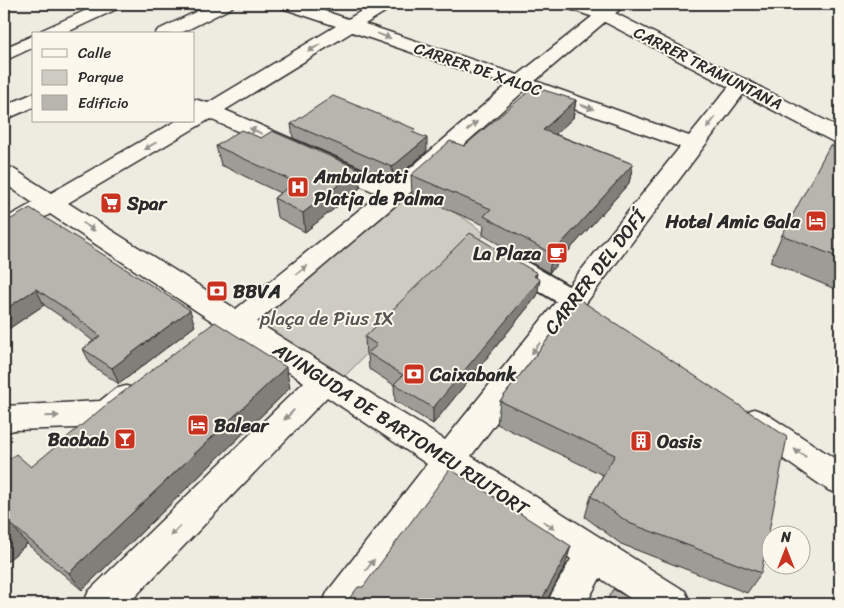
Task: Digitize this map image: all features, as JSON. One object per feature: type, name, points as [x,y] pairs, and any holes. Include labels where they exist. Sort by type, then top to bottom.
[{"type":"street","points":[[52,32],[112,4]]},
{"type":"street","points":[[168,32],[225,4]]},
{"type":"street","name":"CARRER DE XALOC","points":[[288,4],[521,83],[694,145]]},
{"type":"street","points":[[197,114],[385,4]]},
{"type":"street","name":"CARRER TRAMUNTANA","points":[[573,4],[612,9],[741,84],[840,136]]},
{"type":"street","points":[[204,338],[233,320],[396,193],[521,83],[612,9]]},
{"type":"street","points":[[4,55],[32,41]]},
{"type":"street","name":"CARRER DEL DOFÍ","points":[[341,604],[449,460],[585,308],[694,145],[741,84]]},
{"type":"street","points":[[4,114],[32,100]]},
{"type":"street","points":[[197,114],[396,193]]},
{"type":"street","points":[[4,230],[184,122]]},
{"type":"street","name":"AVINGUDA DE BARTOMEU RIUTORT","points":[[4,172],[324,381],[672,604]]},
{"type":"street","points":[[492,252],[585,308]]},
{"type":"street","points":[[4,420],[8,417],[106,414],[151,379]]},
{"type":"street","points":[[102,604],[324,381]]},
{"type":"street","points":[[735,409],[840,480]]},
{"type":"street","points":[[566,604],[594,554]]},
{"type":"green space","name":"plaça de Pius IX","points":[[396,193],[420,198],[443,207],[465,219],[485,234],[334,387],[237,323]]},
{"type":"building","points":[[534,87],[576,100],[543,130],[633,164],[552,254],[484,216],[491,209],[411,175],[450,141],[464,146]]},
{"type":"building","points":[[333,96],[415,129],[412,132],[427,138],[392,167],[291,124]]},
{"type":"building","points":[[241,130],[261,138],[272,131],[359,169],[303,213],[274,198],[295,182],[216,146]]},
{"type":"building","points":[[830,145],[840,149],[840,258],[782,235]]},
{"type":"building","points":[[30,208],[190,310],[112,368],[83,349],[100,336],[62,306],[36,289],[4,310],[4,222]]},
{"type":"building","points":[[470,233],[537,273],[534,276],[540,280],[433,408],[394,384],[403,375],[368,353],[377,345],[365,337]]},
{"type":"building","name":"Oasis","points":[[579,299],[787,437],[770,526],[762,526],[761,573],[629,523],[591,496],[615,455],[500,401]]},
{"type":"building","points":[[215,322],[286,367],[69,573],[12,525],[4,532],[4,455],[10,459],[16,454],[31,467],[106,405]]},
{"type":"building","points":[[450,469],[571,546],[539,604],[345,604],[358,587],[363,587]]},
{"type":"building","points":[[613,589],[639,604],[605,604]]},
{"type":"place","name":"Ambulatoti Platja de Palma","points":[[298,187]]},
{"type":"place","name":"Spar","points":[[111,203]]},
{"type":"place","name":"Hotel Amic Gala","points":[[816,221]]},
{"type":"place","name":"La Plaza","points":[[557,253]]},
{"type":"place","name":"BBVA","points":[[217,291]]},
{"type":"place","name":"Caixabank","points":[[414,374]]},
{"type":"place","name":"Balear","points":[[198,425]]},
{"type":"place","name":"Baobab","points":[[125,439]]},
{"type":"place","name":"Oasis","points":[[641,441]]}]
